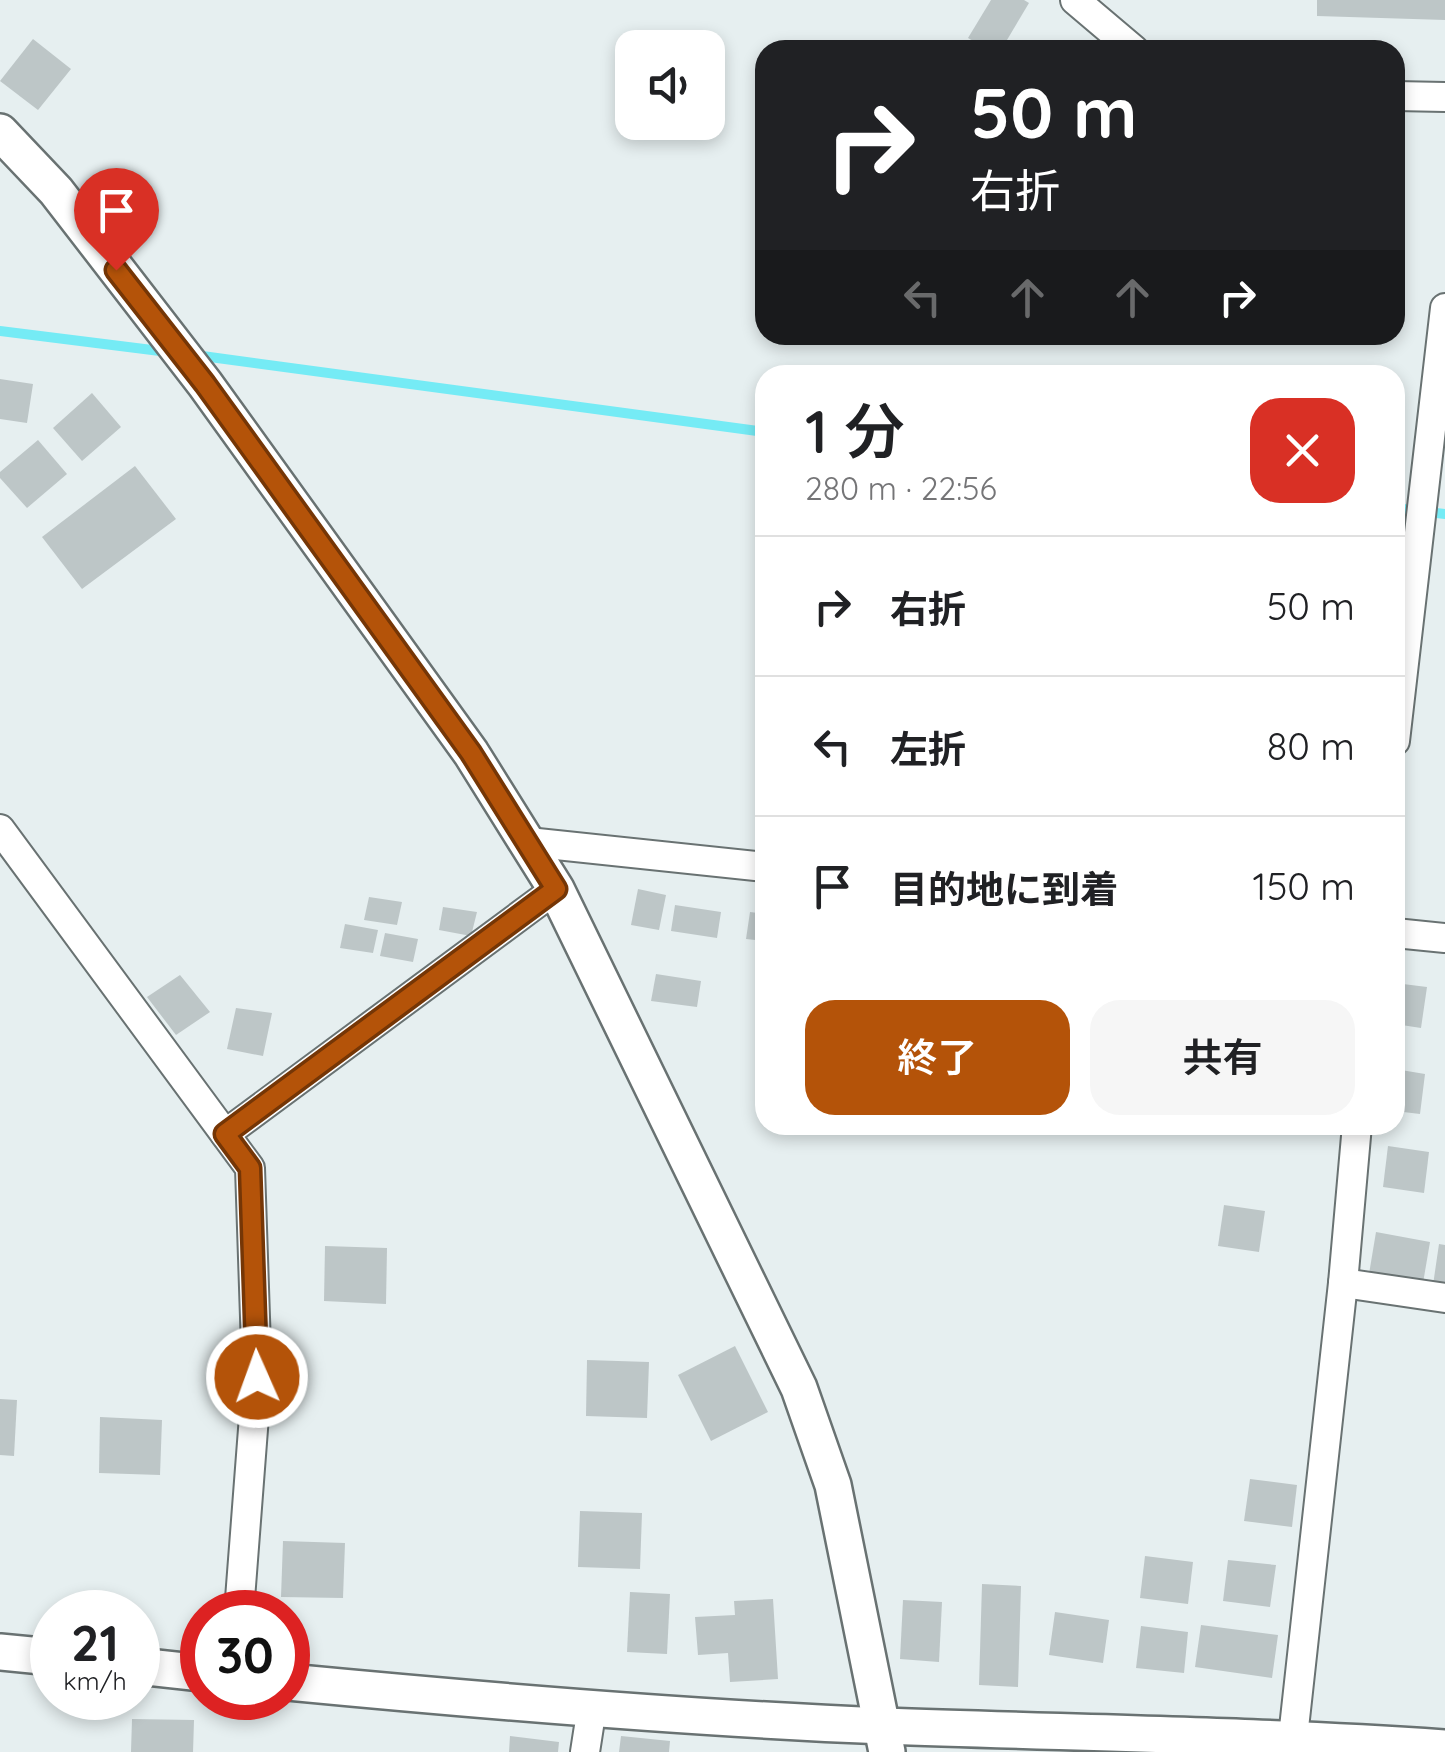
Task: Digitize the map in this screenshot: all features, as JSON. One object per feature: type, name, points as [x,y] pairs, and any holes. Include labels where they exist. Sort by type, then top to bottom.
[{"type":"street","points":[[1075,0],[1122,40]]},
{"type":"street","points":[[1405,96],[1445,97]]},
{"type":"street","points":[[0,132],[56,191],[205,384],[471,753],[556,889],[799,1388],[833,1485],[884,1739]]},
{"type":"street","points":[[1405,654],[1445,308]]},
{"type":"street","points":[[0,829],[250,1168],[257,1377],[241,1590]]},
{"type":"street","points":[[528,842],[755,866]]},
{"type":"street","points":[[225,1134],[556,889]]},
{"type":"street","points":[[1405,934],[1445,938]]},
{"type":"street","points":[[1293,1737],[1343,1284],[1355,1135]]},
{"type":"street","points":[[1343,1284],[1445,1298]]},
{"type":"street","points":[[0,1652],[30,1655]]},
{"type":"street","points":[[310,1684],[592,1707],[884,1739],[1293,1737],[1445,1748]]},
{"type":"street","points":[[585,1752],[592,1707]]},
{"type":"building","points":[[991,0],[1029,3],[1007,40],[968,38]]},
{"type":"building","points":[[1317,0],[1445,0],[1445,20],[1317,16]]},
{"type":"building","points":[[33,39],[71,69],[38,110],[0,81]]},
{"type":"building","points":[[0,379],[33,384],[27,423],[0,419]]},
{"type":"building","points":[[92,393],[121,427],[82,461],[53,428]]},
{"type":"building","points":[[38,440],[67,474],[27,508],[0,478],[0,472]]},
{"type":"building","points":[[135,466],[176,519],[82,589],[42,537]]},
{"type":"building","points":[[638,889],[666,895],[659,930],[631,925]]},
{"type":"building","points":[[369,897],[402,902],[397,925],[364,920]]},
{"type":"building","points":[[675,905],[721,912],[717,938],[671,931]]},
{"type":"building","points":[[443,907],[477,912],[471,936],[439,930]]},
{"type":"building","points":[[750,912],[755,913],[755,940],[746,939]]},
{"type":"building","points":[[345,924],[378,930],[373,953],[340,948]]},
{"type":"building","points":[[385,933],[418,939],[413,962],[380,956]]},
{"type":"building","points":[[656,974],[701,981],[697,1007],[651,1001]]},
{"type":"building","points":[[180,975],[210,1012],[176,1035],[147,997]]},
{"type":"building","points":[[1405,984],[1427,987],[1421,1028],[1405,1026]]},
{"type":"building","points":[[236,1008],[272,1013],[263,1056],[227,1049]]},
{"type":"building","points":[[1405,1071],[1425,1074],[1420,1114],[1405,1112]]},
{"type":"building","points":[[1388,1146],[1429,1152],[1424,1193],[1383,1187]]},
{"type":"building","points":[[1224,1205],[1265,1211],[1259,1252],[1218,1246]]},
{"type":"building","points":[[1376,1232],[1430,1242],[1423,1283],[1369,1274]]},
{"type":"building","points":[[1439,1244],[1445,1245],[1445,1286],[1433,1285]]},
{"type":"building","points":[[325,1246],[387,1248],[386,1304],[324,1301]]},
{"type":"building","points":[[735,1346],[768,1412],[711,1441],[678,1375]]},
{"type":"building","points":[[587,1360],[649,1362],[647,1418],[586,1416]]},
{"type":"building","points":[[0,1399],[17,1400],[14,1456],[0,1455]]},
{"type":"building","points":[[100,1417],[162,1420],[160,1475],[99,1473]]},
{"type":"building","points":[[1250,1479],[1297,1485],[1292,1527],[1244,1521]]},
{"type":"building","points":[[580,1511],[642,1513],[640,1569],[578,1567]]},
{"type":"building","points":[[283,1541],[345,1543],[343,1598],[310,1597],[310,1590],[281,1590]]},
{"type":"building","points":[[1145,1556],[1193,1562],[1188,1604],[1140,1598]]},
{"type":"building","points":[[1228,1560],[1276,1565],[1270,1607],[1223,1601]]},
{"type":"building","points":[[982,1584],[1021,1586],[1018,1687],[979,1685]]},
{"type":"building","points":[[630,1592],[670,1594],[667,1654],[627,1652]]},
{"type":"building","points":[[773,1599],[778,1679],[730,1682],[728,1653],[698,1655],[695,1617],[735,1615],[734,1601]]},
{"type":"building","points":[[903,1600],[942,1602],[939,1662],[900,1659]]},
{"type":"building","points":[[1055,1612],[1109,1620],[1103,1663],[1049,1655]]},
{"type":"building","points":[[1201,1625],[1278,1635],[1272,1678],[1195,1667]]},
{"type":"building","points":[[1141,1626],[1188,1632],[1184,1673],[1136,1668]]},
{"type":"building","points":[[132,1720],[194,1720],[193,1752],[131,1752]]},
{"type":"building","points":[[510,1736],[559,1742],[558,1752],[509,1752]]},
{"type":"building","points":[[621,1736],[670,1741],[669,1752],[619,1752]]},
{"type":"waterway","points":[[0,331],[168,352]]},
{"type":"waterway","points":[[195,355],[755,431]]},
{"type":"waterway","points":[[1405,509],[1445,514]]},
{"type":"route","points":[[116,270],[205,384],[471,753],[556,889],[225,1134],[250,1168],[257,1377]]}]
